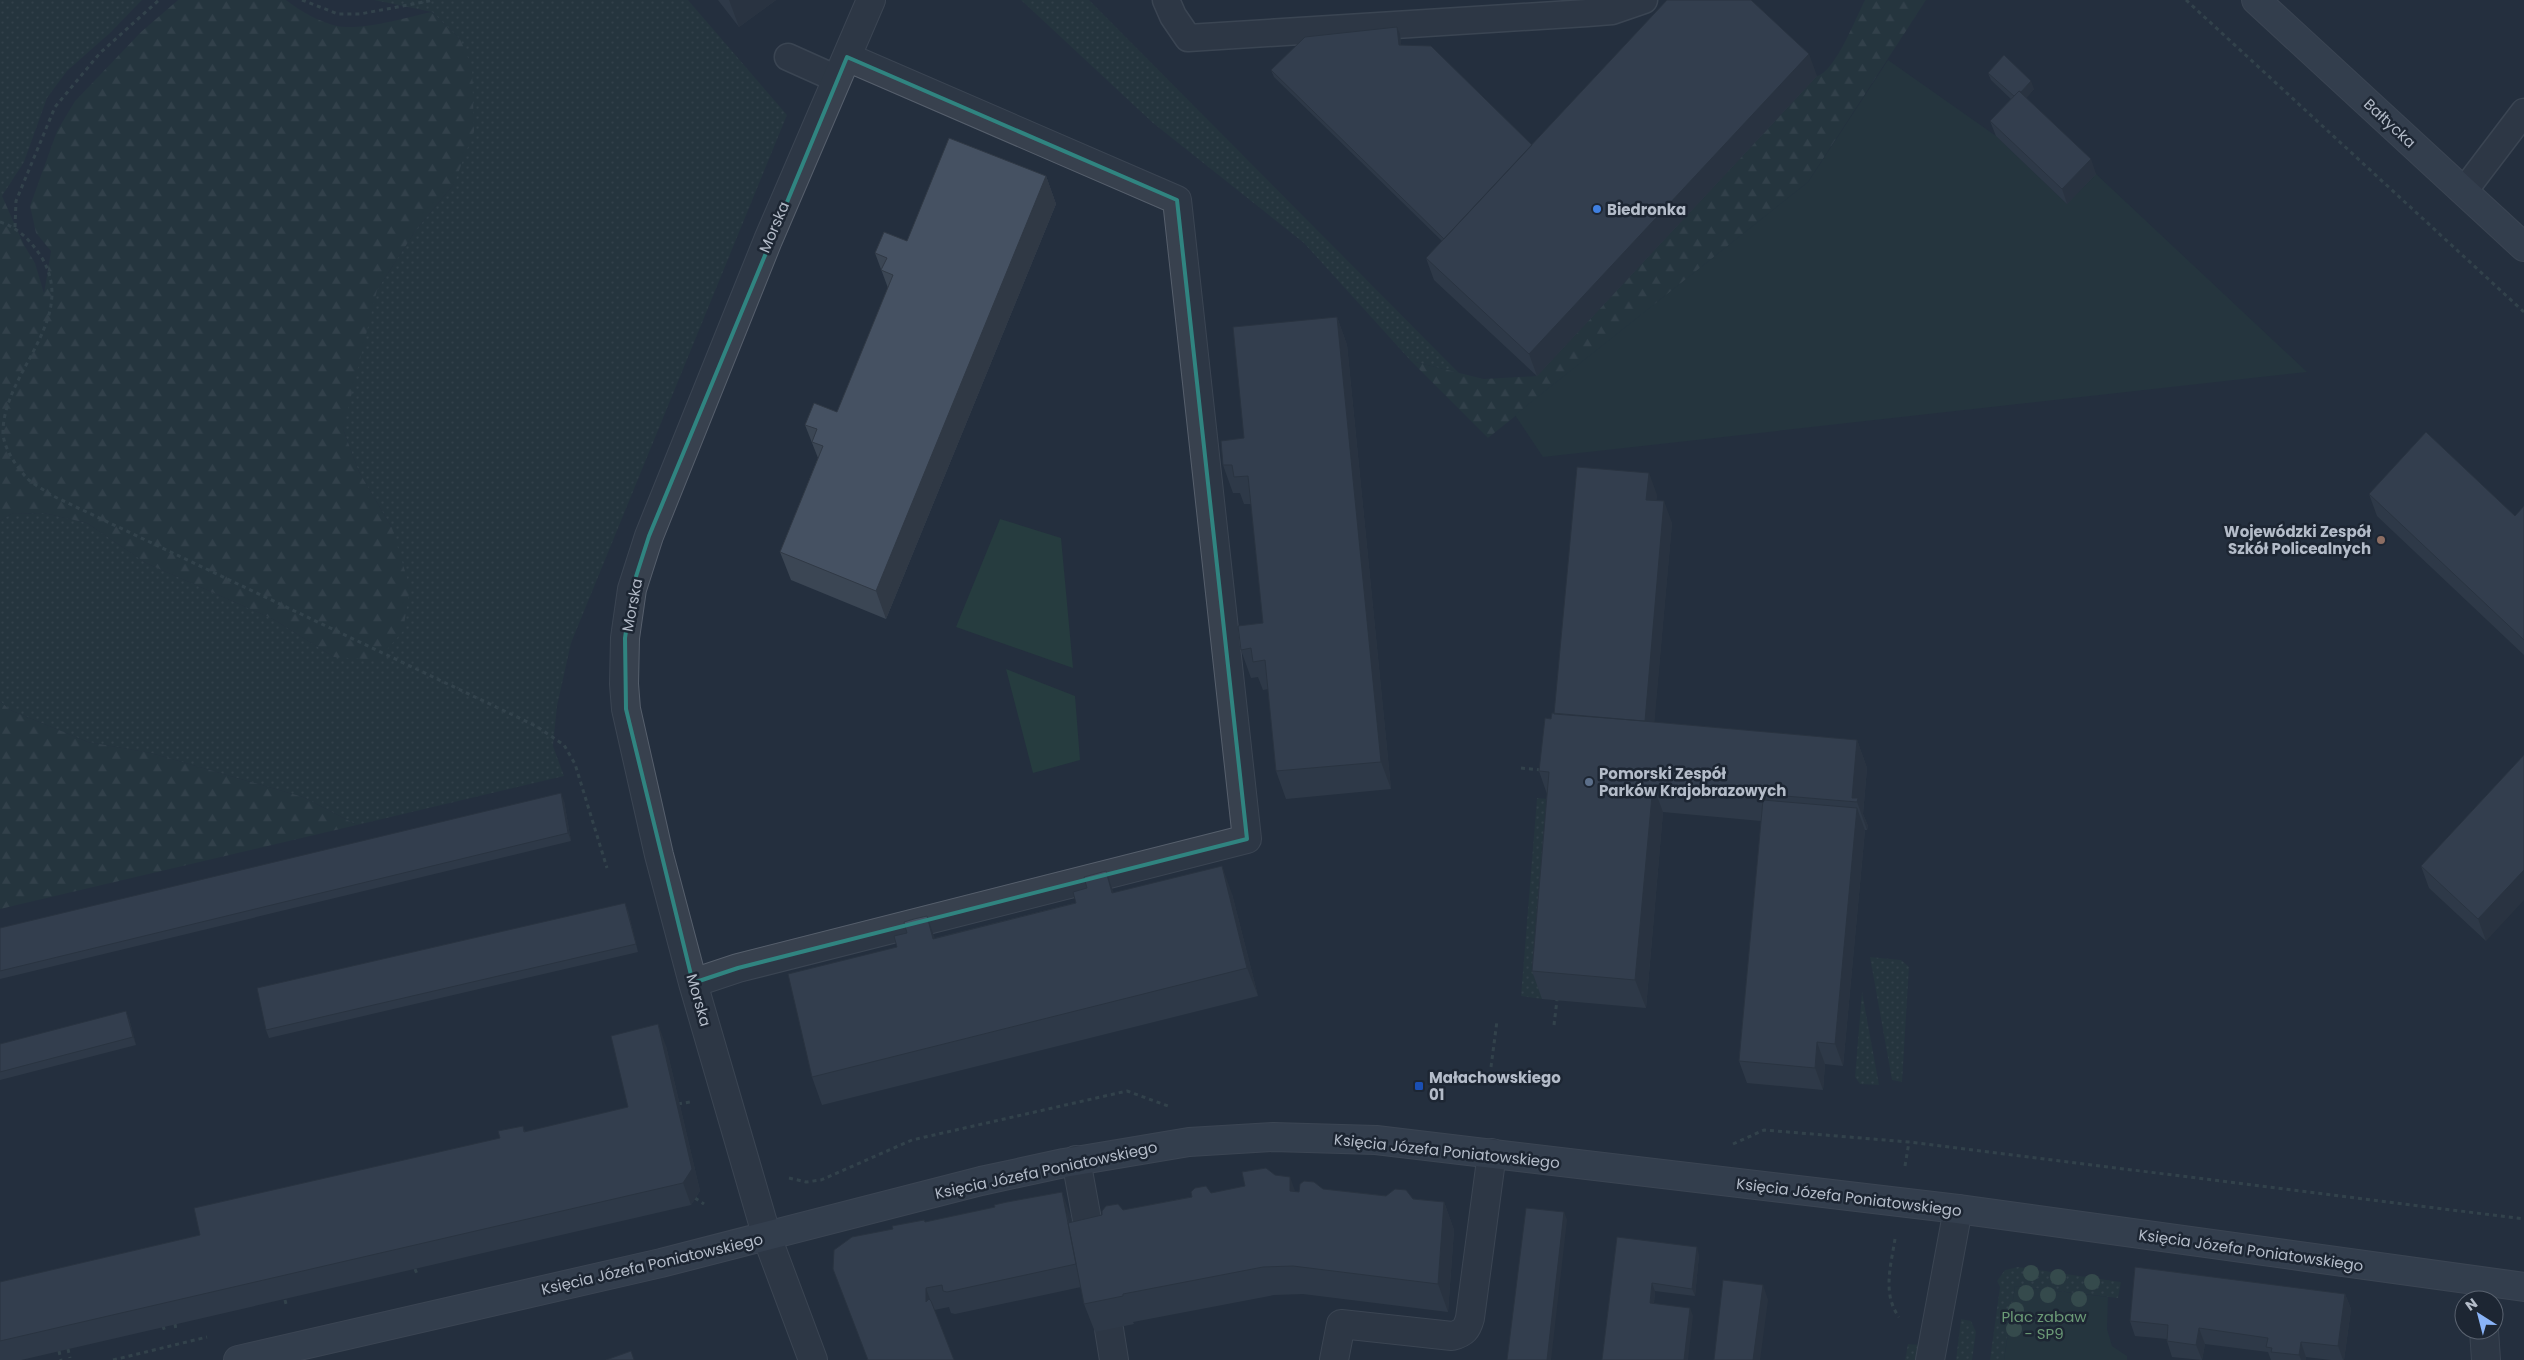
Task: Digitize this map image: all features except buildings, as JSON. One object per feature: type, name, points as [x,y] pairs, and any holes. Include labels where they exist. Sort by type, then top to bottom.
[{"type":"street","name":"Morska","points":[[813,1360],[768,1237],[693,983],[657,846],[626,710],[624,684],[625,638],[632,589],[649,536],[749,286],[871,0]]},
{"type":"street","name":"Bałtycka","points":[[2256,0],[2524,247]]},
{"type":"street","points":[[693,983],[757,963],[1247,839],[1177,200],[842,68]]},
{"type":"street","name":"Księcia Józefa Poniatowskiego","points":[[238,1360],[768,1237],[981,1180],[1076,1160],[1189,1142],[1272,1137],[1376,1140],[1958,1209],[2482,1290]]},
{"type":"street","points":[[1334,1360],[1341,1324],[1452,1336],[1460,1334],[1467,1328],[1470,1318],[1492,1153]]},
{"type":"street","points":[[1076,1160],[1092,1247]]},
{"type":"street","points":[[1930,1360],[1958,1209]]},
{"type":"street","name":"Księcia Józefa Poniatowskiego","points":[[2497,1290],[2524,1287]]},
{"type":"street","points":[[1108,1329],[1114,1360]]},
{"type":"street","points":[[2485,1340],[2486,1360]]},
{"type":"lane","points":[[1166,0],[1173,16],[1188,38],[1612,11],[1644,0]]},
{"type":"lane","points":[[788,57],[842,68]]},
{"type":"lane","points":[[2464,191],[2524,112]]},
{"type":"path","points":[[15,227],[16,201],[55,107],[100,53],[159,0]]},
{"type":"path","points":[[302,0],[338,14],[360,14],[434,0]]},
{"type":"path","points":[[2186,0],[2524,312]]},
{"type":"path","points":[[0,222],[15,227],[34,245],[50,272],[52,302],[39,341],[9,404],[2,431],[11,456],[27,478],[51,495],[536,726],[564,744],[575,764],[607,868]]},
{"type":"path","points":[[1521,768],[1544,770]]},
{"type":"path","points":[[1554,1025],[1557,1000]]},
{"type":"path","points":[[1491,1067],[1497,1021]]},
{"type":"path","points":[[678,1104],[691,1101]]},
{"type":"path","points":[[1730,1145],[1764,1130],[1909,1142],[2524,1219]]},
{"type":"path","points":[[1905,1169],[1909,1142]]},
{"type":"path","points":[[695,1198],[704,1204]]},
{"type":"path","points":[[1890,1274],[1895,1236]]},
{"type":"path","points":[[415,1269],[416,1274]]},
{"type":"path","points":[[285,1300],[286,1304]]},
{"type":"path","points":[[175,1324],[176,1330]]},
{"type":"path","points":[[163,1326],[165,1332]]},
{"type":"path","points":[[68,1349],[70,1358]]},
{"type":"path","points":[[59,1351],[60,1360]]},
{"type":"highlighted area","points":[[847,57],[1177,200],[1247,839],[738,968],[693,983],[626,709],[625,638],[632,589],[649,536]]},
{"type":"green space","points":[[0,0],[142,0],[110,33],[67,71],[47,98],[24,162],[2,196],[0,196]]},
{"type":"green space","points":[[178,0],[286,0],[317,19],[337,26],[347,27],[384,23],[432,12],[460,39],[472,67],[474,131],[454,184],[416,230],[377,290],[343,429],[359,472],[392,528],[410,588],[403,631],[378,660],[334,657],[273,619],[146,563],[87,523],[44,513],[11,514],[0,521],[0,196],[2,196],[24,245],[35,263],[44,293],[51,251],[36,233],[30,206],[57,131],[75,101],[141,32]]},
{"type":"green space","points":[[374,0],[688,0],[787,115],[571,643],[557,706],[553,746],[564,776],[357,825],[303,797],[151,753],[88,742],[10,710],[0,701],[0,521],[11,514],[44,513],[87,523],[146,563],[273,619],[334,657],[392,528],[359,472],[343,429],[348,358],[377,290],[416,230],[454,184],[460,39],[432,12]]},
{"type":"green space","points":[[1021,0],[1089,0],[1459,373],[1411,361],[1304,243],[1153,123]]},
{"type":"green space","points":[[1865,0],[1926,0],[1808,182],[1488,438],[1411,361],[1484,379],[1537,376],[1817,76],[1831,65],[1838,55]]},
{"type":"green space","points":[[1888,60],[1996,136],[2067,204],[2096,174],[2307,372],[1543,457],[1515,415],[1808,182]]},
{"type":"green space","points":[[1000,519],[1061,538],[1073,668],[956,627]]},
{"type":"green space","points":[[1006,669],[1075,696],[1080,760],[1033,773]]},
{"type":"green space","points":[[0,701],[10,710],[88,742],[151,753],[303,797],[357,825],[0,909]]},
{"type":"green space","points":[[1537,798],[1560,800],[1542,999],[1521,996]]},
{"type":"green space","points":[[1870,957],[1901,960],[1909,967],[1902,1082],[1892,1080]]},
{"type":"green space","points":[[1862,992],[1879,1085],[1860,1084],[1855,1077]]},
{"type":"green space","points":[[2018,1267],[2121,1282],[2118,1298],[2015,1286],[2004,1360],[1990,1360],[2000,1287],[1997,1281],[2005,1270]]},
{"type":"green space","name":"Plac zabaw - SP9","points":[[2015,1286],[2108,1297],[2107,1329],[2112,1346],[2127,1356],[2127,1360],[2004,1360]]},
{"type":"green space","points":[[1961,1319],[1971,1321],[1976,1332],[1972,1360],[1956,1360]]},
{"type":"green space","points":[[1908,1344],[1920,1345],[1918,1360],[1905,1360]]},
{"type":"place","name":"Biedronka","points":[[1597,209]]},
{"type":"place","name":"Wojewódzki Zespół Szkół Policealnych","points":[[2381,540]]},
{"type":"place","name":"Pomorski Zespół Parków Krajobrazowych","points":[[1589,782]]},
{"type":"place","name":"Małachowskiego 01","points":[[1419,1086]]}]
